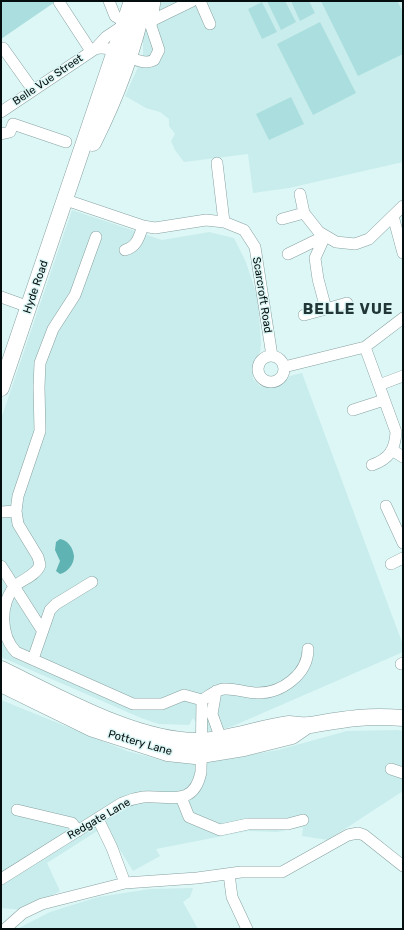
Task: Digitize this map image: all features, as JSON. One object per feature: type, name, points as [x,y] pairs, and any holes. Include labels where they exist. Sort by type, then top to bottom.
[{"type":"highway","name":"Hyde Road","points":[[122,54],[125,23],[132,1]]},
{"type":"highway","name":"Hyde Road","points":[[71,185],[112,104],[122,54],[133,17],[141,1]]},
{"type":"highway","name":"Hyde Road","points":[[1,388],[66,200],[88,131],[144,1]]},
{"type":"highway","name":"Pottery Lane","points":[[1,669],[81,708],[128,726],[201,748],[221,739],[289,724],[308,725],[364,716],[403,718]]},
{"type":"highway","name":"Pottery Lane","points":[[1,684],[63,715],[118,737],[167,753],[201,748],[244,748],[292,736],[308,725]]},
{"type":"street","points":[[109,1],[115,16],[125,23]]},
{"type":"street","points":[[151,21],[155,1]]},
{"type":"street","points":[[151,21],[192,1]]},
{"type":"street","points":[[200,1],[210,24]]},
{"type":"street","points":[[60,2],[93,50]]},
{"type":"street","name":"Belle Vue Street","points":[[93,50],[104,48],[150,63],[158,55],[159,50],[152,30],[151,21]]},
{"type":"street","name":"Belle Vue Street","points":[[1,112],[93,50],[106,37],[125,23]]},
{"type":"street","points":[[1,48],[3,48],[33,90]]},
{"type":"street","points":[[1,134],[10,132],[13,124],[66,142]]},
{"type":"street","points":[[217,163],[224,222]]},
{"type":"street","points":[[300,194],[304,213],[319,232],[336,242],[355,244],[369,240],[403,206]]},
{"type":"street","name":"Scarcroft Road","points":[[66,200],[143,226],[155,228],[206,220],[224,222],[244,230],[255,247],[272,356]]},
{"type":"street","points":[[282,219],[304,213]]},
{"type":"street","points":[[393,216],[403,253]]},
{"type":"street","points":[[125,250],[131,248],[138,242],[143,226]]},
{"type":"street","points":[[288,254],[325,236]]},
{"type":"street","points":[[325,236],[315,258],[318,279],[326,309]]},
{"type":"street","points":[[96,237],[75,295],[53,329],[40,363],[40,430],[18,496],[16,511],[18,524],[40,562],[37,571],[15,586],[6,599],[2,616],[3,628],[9,642],[16,652],[133,704],[142,706],[162,704],[184,695],[202,700],[216,691],[234,689],[260,693],[275,690],[297,676],[308,657],[308,649]]},
{"type":"street","points":[[1,298],[29,307]]},
{"type":"street","points":[[304,315],[347,303]]},
{"type":"street","points":[[284,367],[365,347],[403,318]]},
{"type":"street","points":[[365,347],[396,432],[392,450],[382,462],[372,465]]},
{"type":"street","points":[[272,356],[280,359],[284,367],[283,375],[276,381],[264,380],[259,374],[259,365],[264,358],[272,356]]},
{"type":"street","points":[[379,385],[403,376]]},
{"type":"street","points":[[353,410],[384,400]]},
{"type":"street","points":[[392,450],[403,456]]},
{"type":"street","points":[[386,506],[403,543]]},
{"type":"street","points":[[1,512],[16,511]]},
{"type":"street","points":[[391,564],[403,558]]},
{"type":"street","points":[[1,566],[42,630]]},
{"type":"street","points":[[33,659],[50,610],[56,604],[92,582]]},
{"type":"street","points":[[216,691],[212,714],[221,739]]},
{"type":"street","points":[[202,700],[199,780],[192,789],[181,798],[189,817],[220,830],[248,824],[288,824],[303,820]]},
{"type":"street","points":[[390,769],[403,773]]},
{"type":"street","name":"Redgate Lane","points":[[1,879],[133,799],[145,797],[170,799],[181,798]]},
{"type":"street","points":[[18,810],[72,823],[78,831]]},
{"type":"street","points":[[98,819],[112,848],[125,883]]},
{"type":"street","points":[[5,929],[23,913],[42,904],[125,883],[197,878],[229,874],[282,872],[338,838],[348,834],[358,834],[364,836],[403,866]]},
{"type":"street","points":[[229,874],[232,897],[247,929]]},
{"type":"shaded area","points":[[1,1],[54,1],[55,2],[1,39]]},
{"type":"shaded area","points":[[151,1],[403,1],[403,162],[289,188],[253,193],[248,154],[184,162],[175,150],[171,141],[175,134],[169,126],[169,119],[160,112],[146,108],[125,96],[143,56],[143,33]]},
{"type":"shaded area","points":[[267,1],[285,1],[296,22],[281,30]]},
{"type":"shaded area","points":[[291,1],[309,1],[315,13],[300,21]]},
{"type":"shaded area","points":[[321,1],[397,1],[403,12],[403,54],[358,76]]},
{"type":"shaded area","points":[[262,2],[277,32],[262,39],[248,9]]},
{"type":"shaded area","points":[[320,22],[356,93],[313,115],[277,44]]},
{"type":"shaded area","points":[[291,97],[304,124],[269,140],[256,114]]},
{"type":"shaded area","points":[[72,210],[162,240],[209,232],[234,238],[246,262],[258,299],[261,344],[260,352],[252,364],[253,379],[260,386],[273,388],[282,384],[290,376],[302,373],[403,645],[403,652],[233,726],[213,732],[200,728],[193,718],[189,725],[159,724],[141,718],[1,657],[1,419]]},
{"type":"shaded area","points":[[60,539],[70,545],[74,556],[70,567],[60,574],[56,571],[60,561],[55,550],[56,542]]},
{"type":"shaded area","points":[[1,700],[127,751],[161,760],[186,762],[214,761],[278,750],[347,731],[403,731],[403,791],[328,840],[302,836],[303,827],[277,832],[248,831],[156,849],[160,856],[133,871],[105,826],[47,863],[60,891],[24,910],[1,908]]},
{"type":"shaded area","points":[[193,888],[190,897],[183,902],[198,929],[17,929],[50,912],[98,897],[150,889]]},
{"type":"district","name":"BELLE VUE","points":[[348,310]]}]
